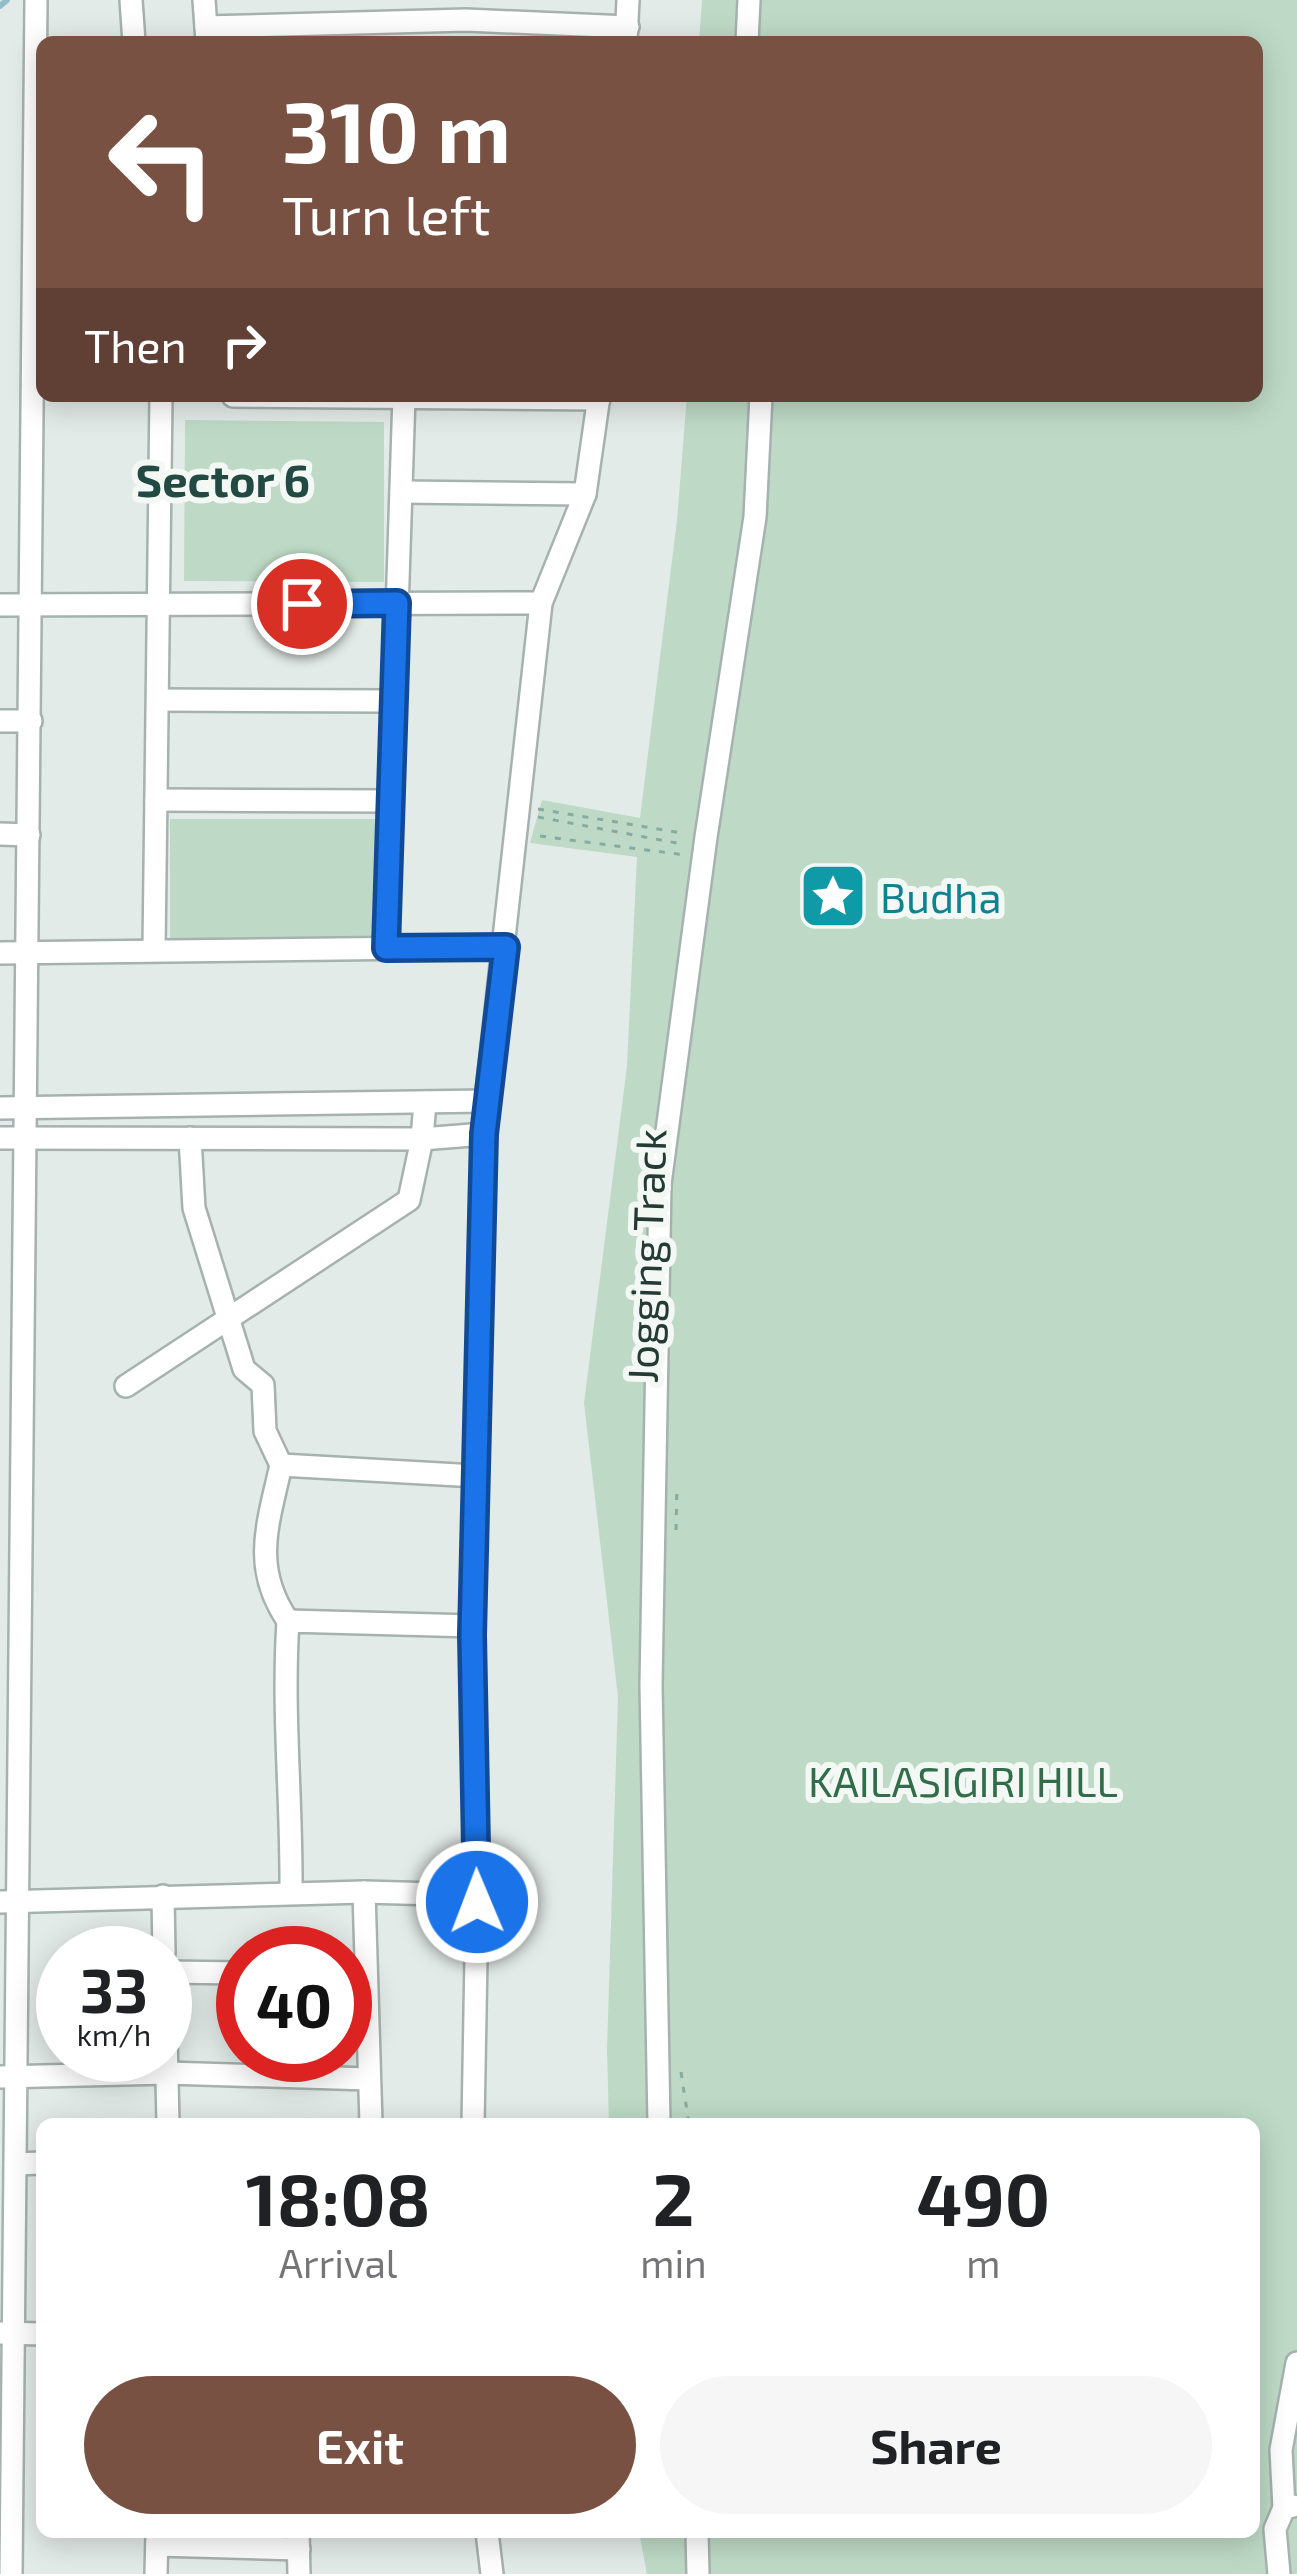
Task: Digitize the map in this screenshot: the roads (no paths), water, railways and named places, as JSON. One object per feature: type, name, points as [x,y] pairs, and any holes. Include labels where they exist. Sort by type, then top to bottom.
[{"type":"street","points":[[131,0],[134,36]]},
{"type":"street","points":[[204,0],[206,34],[466,10],[627,34],[628,0]]},
{"type":"street","points":[[747,36],[748,0]]},
{"type":"street","points":[[37,4],[38,36]]},
{"type":"street","points":[[11,2574],[6,2543],[11,1474],[24,1333],[36,377]]},
{"type":"street","points":[[154,950],[161,402]]},
{"type":"street","points":[[386,948],[404,402]]},
{"type":"street","points":[[473,2118],[477,1902],[473,1625],[486,1101],[541,603],[585,494],[598,402]]},
{"type":"street","points":[[659,2118],[651,1685],[660,1184],[755,517],[761,402]]},
{"type":"street","points":[[401,492],[585,494]]},
{"type":"street","points":[[0,605],[541,603]]},
{"type":"street","points":[[158,700],[394,701]]},
{"type":"street","points":[[0,721],[31,721]]},
{"type":"street","points":[[156,800],[391,801]]},
{"type":"street","points":[[0,834],[29,835]]},
{"type":"street","points":[[0,953],[506,947]]},
{"type":"street","points":[[0,1108],[486,1101]]},
{"type":"street","points":[[126,1386],[409,1200],[425,1102]]},
{"type":"street","points":[[0,1138],[422,1139],[484,1134]]},
{"type":"street","points":[[190,1138],[194,1208],[244,1369],[262,1385],[266,1431],[281,1465],[265,1543],[270,1594],[288,1621],[283,1693],[292,1824],[291,1893]]},
{"type":"street","points":[[0,1332],[24,1333]]},
{"type":"street","points":[[281,1465],[476,1476]]},
{"type":"street","points":[[288,1621],[473,1625]]},
{"type":"street","points":[[9,1903],[364,1892],[438,1894],[477,1902]]},
{"type":"street","points":[[361,1926],[364,1892]]},
{"type":"street","points":[[163,1896],[164,1926]]},
{"type":"street","points":[[166,2082],[168,2118]]},
{"type":"street","points":[[369,2082],[371,2118]]},
{"type":"street","points":[[1279,2574],[1275,2529],[1290,2507],[1281,2450],[1297,2363]]},
{"type":"street","points":[[488,2538],[492,2574]]},
{"type":"street","points":[[697,2538],[698,2574]]},
{"type":"street","points":[[156,2574],[157,2539],[298,2540],[299,2574]]},
{"type":"waterway","points":[[0,6],[7,0]]},
{"type":"place","name":"Budha","points":[[833,896]]},
{"type":"district","name":"Sector 6","points":[[223,479]]},
{"type":"park label","name":"KAILASIGIRI HILL","points":[[963,1780]]}]
